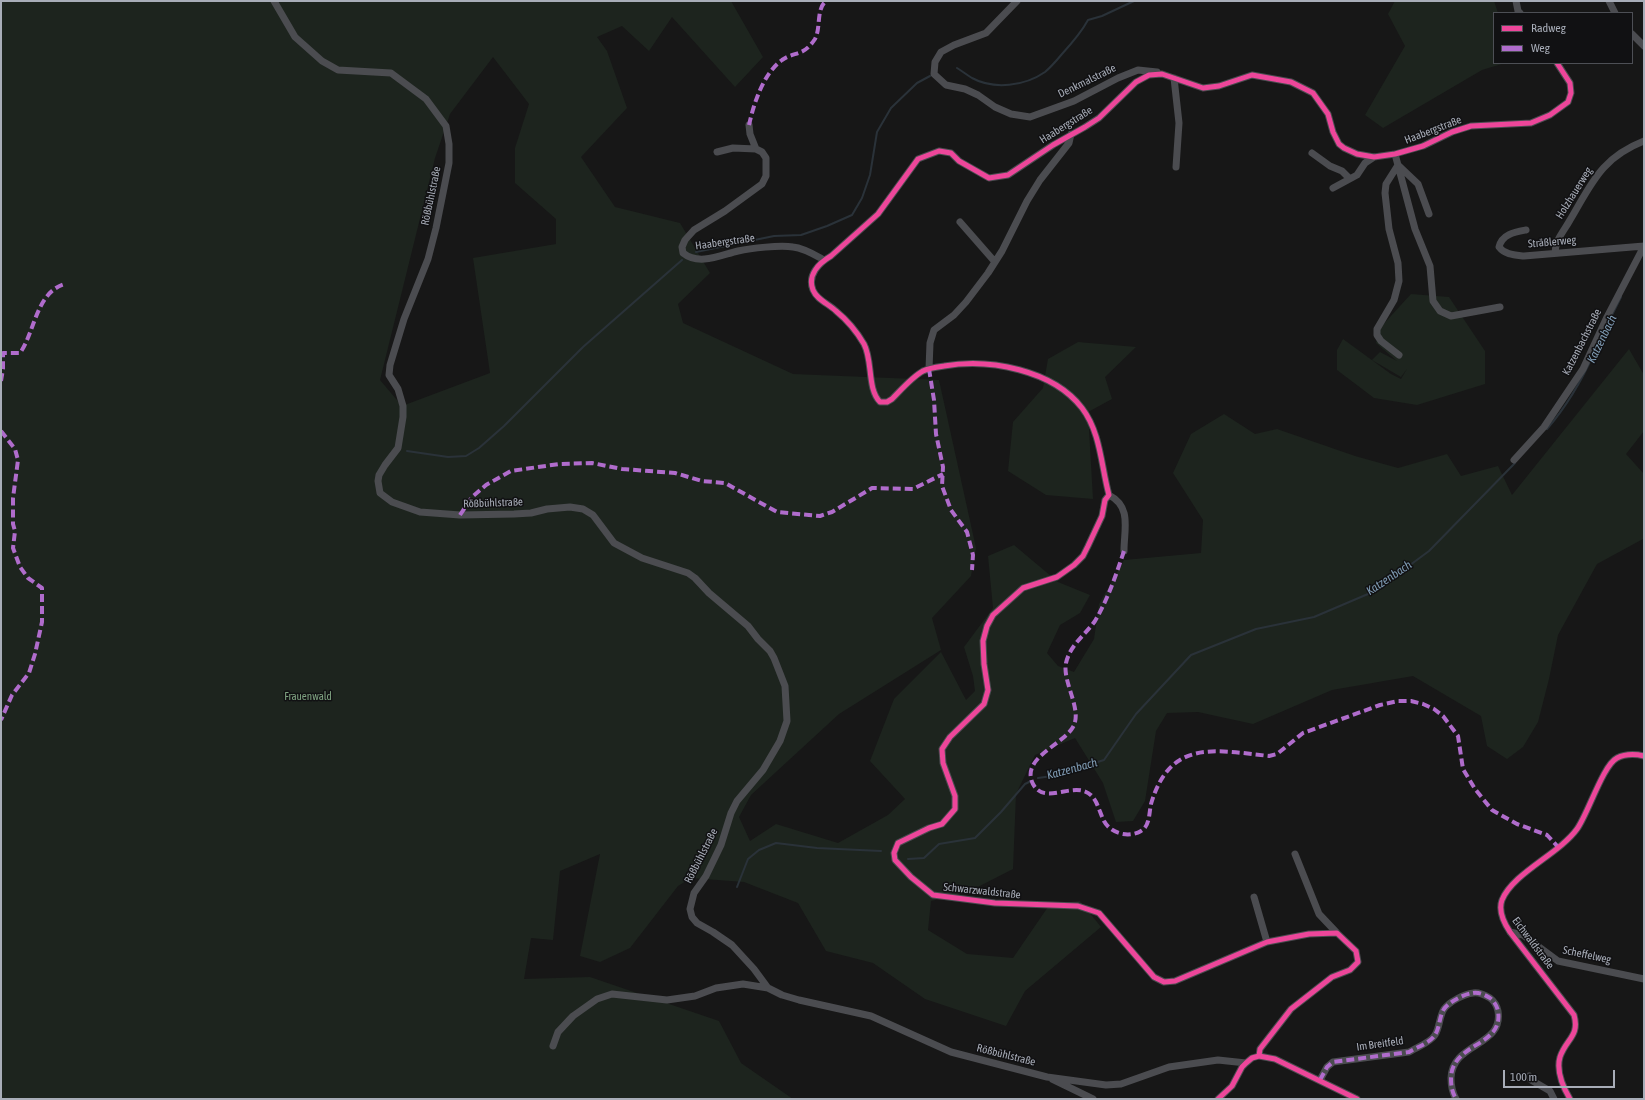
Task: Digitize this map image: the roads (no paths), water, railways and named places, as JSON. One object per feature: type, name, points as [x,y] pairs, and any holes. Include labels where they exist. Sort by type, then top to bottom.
[{"type":"street","name":"Rößbühlstraße","points":[[274,1],[295,37],[322,61],[338,70],[391,73],[426,99],[446,126],[449,144],[449,163],[436,228],[428,260],[404,319],[390,365],[389,375],[398,389],[403,417],[398,448],[379,475],[378,481],[380,493],[392,502],[420,512],[460,515],[531,513],[547,509],[583,509],[593,515],[614,543],[642,558],[683,572],[695,578],[708,593],[748,626],[774,658],[785,686],[787,721],[780,741],[763,770],[737,802],[731,813],[721,845],[706,876],[694,893],[690,909],[692,917],[697,923],[732,945],[754,969],[768,988]]},
{"type":"street","name":"Denkmalstraße","points":[[1017,1],[986,33],[954,45],[941,52],[935,62],[934,74],[946,84],[978,95],[995,107],[1011,114],[1030,117],[1074,101],[1118,78],[1138,70],[1152,71],[1162,74]]},
{"type":"street","points":[[1516,1],[1519,12]]},
{"type":"street","points":[[1609,1],[1614,12]]},
{"type":"street","points":[[1633,35],[1644,46]]},
{"type":"street","name":"Haabergstraße","points":[[1072,134],[1069,143],[1040,180],[1030,196],[995,262],[966,302],[954,315],[934,330],[930,342],[929,369],[916,376],[892,399],[887,402],[880,402],[874,395],[868,354],[864,344],[849,323],[836,310],[818,297],[814,290],[812,278],[815,269],[824,260],[831,256],[878,214],[918,159],[939,151],[951,153],[959,161],[989,178],[1008,175],[1072,134],[1085,128],[1099,118],[1136,82],[1149,75],[1162,74],[1204,88],[1219,86],[1252,75],[1291,82],[1313,94],[1328,114],[1333,132],[1339,144],[1344,148],[1357,154],[1374,157],[1395,154],[1424,146],[1452,132],[1471,126],[1531,123],[1550,115],[1568,102],[1571,93],[1570,83],[1557,64]]},
{"type":"street","points":[[1174,78],[1179,123],[1176,167]]},
{"type":"street","name":"Haabergstraße","points":[[749,126],[750,134],[756,149],[762,152],[766,158],[766,176],[762,184],[725,211],[694,230],[685,240],[682,247],[683,253],[689,258],[696,259],[719,257],[739,250],[793,247],[809,252],[824,260]]},
{"type":"street","name":"Holzhauerweg","points":[[1555,253],[1556,243],[1581,199],[1604,166],[1619,153],[1644,142]]},
{"type":"street","points":[[717,152],[733,148],[756,149]]},
{"type":"street","points":[[1312,153],[1330,166],[1342,171],[1349,178]]},
{"type":"street","name":"Haabergstraße","points":[[1395,154],[1415,229],[1430,266],[1433,301],[1440,311],[1451,316],[1500,307]]},
{"type":"street","points":[[1333,188],[1357,175],[1365,163],[1374,157]]},
{"type":"street","points":[[1399,355],[1381,340],[1377,334],[1377,329],[1394,300],[1399,281],[1398,263],[1389,229],[1385,193],[1386,184],[1398,165],[1418,184],[1429,214]]},
{"type":"street","points":[[960,222],[995,262]]},
{"type":"street","name":"Sträßlerweg","points":[[1526,230],[1509,234],[1505,237],[1499,247],[1511,254],[1524,256],[1644,246]]},
{"type":"street","name":"Katzenbachstraße","points":[[1514,460],[1544,427],[1583,369],[1607,317],[1644,246]]},
{"type":"street","points":[[929,369],[964,363],[984,363],[1002,366],[1038,377],[1069,394],[1083,409],[1096,436],[1109,495],[1117,499],[1123,506],[1125,532],[1124,551]]},
{"type":"street","name":"Schwarzwaldstraße","points":[[1109,495],[1105,500],[1102,516],[1083,556],[1074,565],[1057,577],[1023,588],[993,615],[986,626],[983,641],[984,664],[988,690],[984,704],[950,738],[942,749],[943,763],[956,796],[955,809],[942,824],[898,843],[894,853],[895,860],[911,877],[933,895],[995,903],[1078,906],[1098,913],[1154,976],[1164,982],[1175,981],[1267,942],[1309,934],[1337,933]]},
{"type":"street","name":"Eichwaldstraße","points":[[1570,1099],[1559,1072],[1560,1058],[1564,1049],[1576,1032],[1574,1015],[1510,932],[1503,920],[1501,910],[1502,901],[1509,890],[1520,878],[1559,848],[1576,830],[1609,766],[1616,758],[1628,754],[1644,756]]},
{"type":"street","points":[[1259,1056],[1260,1048],[1291,1009],[1332,977],[1350,970],[1358,962],[1356,951],[1319,914],[1295,854]]},
{"type":"street","points":[[1254,897],[1267,942]]},
{"type":"street","name":"Scheffelweg","points":[[1510,932],[1523,935],[1558,961],[1644,979]]},
{"type":"street","name":"Rößbühlstraße","points":[[553,1046],[558,1032],[573,1016],[596,999],[612,994],[667,1000],[695,996],[716,988],[744,984],[768,988],[782,995],[800,1000],[871,1016],[951,1052],[1047,1077],[1106,1085],[1121,1084],[1169,1067],[1218,1060],[1246,1063]]},
{"type":"street","name":"Im Breitfeld","points":[[1320,1080],[1327,1067],[1332,1062],[1409,1052],[1435,1035],[1444,1008],[1450,1003],[1466,995],[1473,993],[1480,994],[1493,1000],[1499,1016],[1498,1023],[1495,1031],[1487,1038],[1468,1049],[1454,1063],[1451,1070],[1451,1083],[1456,1099]]},
{"type":"street","points":[[1218,1099],[1232,1086],[1242,1067],[1252,1058],[1259,1056],[1275,1059],[1357,1099]]},
{"type":"street","points":[[1529,1076],[1531,1080],[1550,1091],[1554,1099]]},
{"type":"street","points":[[1047,1077],[1093,1099]]},
{"type":"waterway","points":[[957,68],[972,78],[990,84],[1009,85],[1028,81],[1037,77],[1052,66],[1076,38],[1088,20],[1102,16],[1134,1]]},
{"type":"waterway","points":[[696,252],[774,236],[801,235],[852,215],[862,198],[870,175],[877,132],[891,108],[917,83],[930,76]]},
{"type":"waterway","points":[[407,451],[448,457],[466,456],[479,448],[504,426],[583,347],[682,260]]},
{"type":"waterway","name":"Katzenbach","points":[[1605,329],[1621,297]]},
{"type":"waterway","name":"Katzenbach","points":[[1547,429],[1561,412],[1573,393],[1594,353]]},
{"type":"waterway","name":"Katzenbach","points":[[1038,778],[1052,776],[1104,760],[1136,714],[1191,655],[1256,629],[1314,617],[1375,591],[1429,551],[1515,463]]},
{"type":"waterway","name":"Katzenbach","points":[[908,859],[924,858],[939,844],[975,838],[1001,812],[1025,784],[1031,781]]},
{"type":"waterway","name":"Katzenbach","points":[[737,887],[748,859],[759,850],[776,843],[817,848],[881,851]]},
{"type":"park label","name":"Frauenwald","points":[[308,697]]}]
